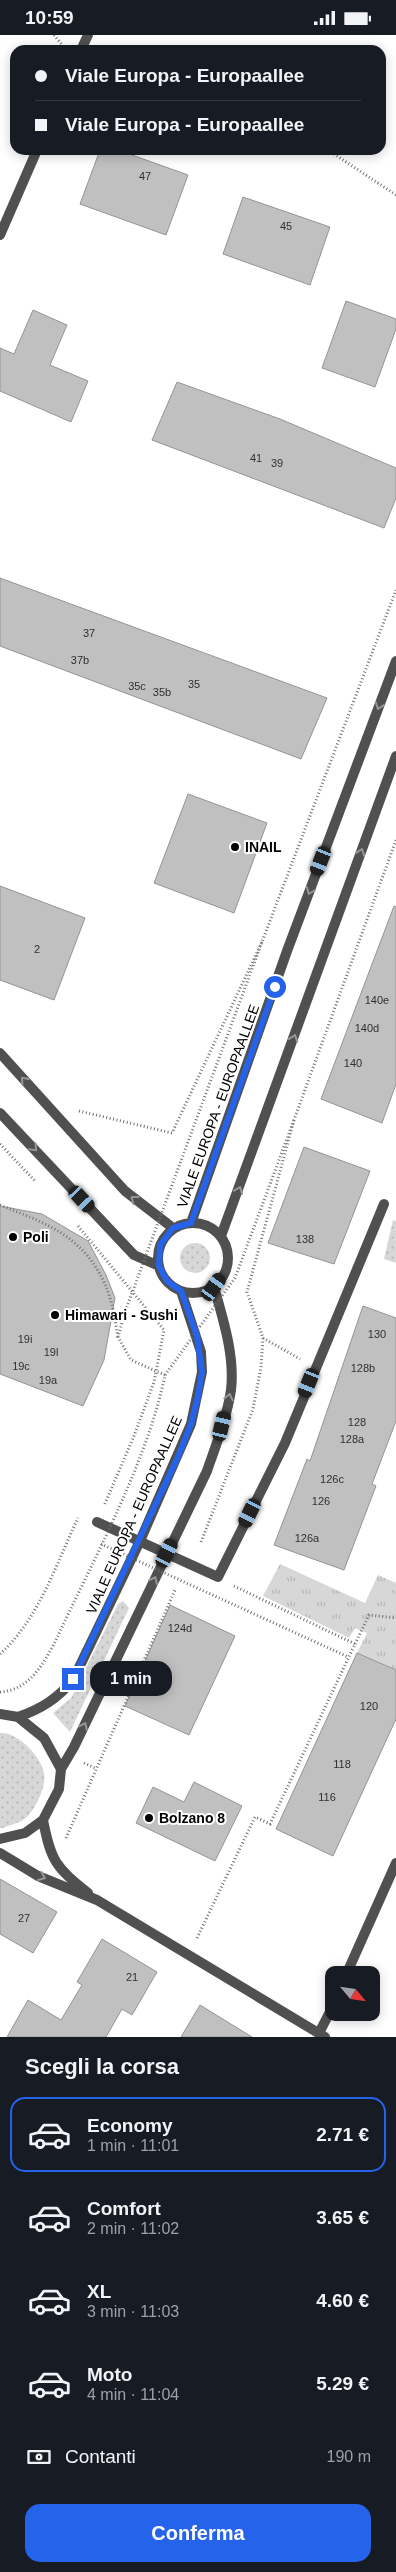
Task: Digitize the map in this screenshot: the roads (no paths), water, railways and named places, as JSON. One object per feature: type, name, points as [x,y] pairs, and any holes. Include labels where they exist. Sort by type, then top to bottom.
[{"type":"street","points":[[0,235],[35,155]]},
{"type":"street","name":"VIALE EUROPA - EUROPAALLEE","points":[[191,1223],[287,951],[396,661]]},
{"type":"street","points":[[181,1291],[199,1293],[214,1287],[225,1272],[229,1253],[221,1236],[396,756]]},
{"type":"street","points":[[0,1053],[124,1191],[173,1228],[160,1245],[159,1266],[134,1255],[0,1113]]},
{"type":"street","points":[[97,1523],[218,1577],[285,1443],[384,1203]]},
{"type":"street","name":"VIALE EUROPA - EUROPAALLEE","points":[[173,1228],[191,1223],[208,1227],[221,1236]]},
{"type":"street","name":"VIALE EUROPA - EUROPAALLEE","points":[[18,1717],[39,1710],[60,1696],[73,1679],[140,1541],[181,1449],[198,1396],[202,1372],[201,1352],[181,1291],[167,1281],[159,1266]]},
{"type":"street","points":[[0,1839],[25,1833],[43,1820],[59,1789],[61,1769],[74,1747],[207,1471],[222,1426],[231,1389],[230,1350],[214,1287]]},
{"type":"street","points":[[0,1714],[18,1717],[44,1738],[61,1769]]},
{"type":"street","points":[[43,1820],[48,1846],[60,1870],[97,1900]]},
{"type":"street","points":[[0,1853],[38,1876],[97,1900],[190,1954],[322,2035],[327,2021]]},
{"type":"street","points":[[350,1966],[396,1863]]},
{"type":"place","name":"INAIL","points":[[235,847]]},
{"type":"place","name":"Poli","points":[[13,1237]]},
{"type":"place","name":"Himawari - Sushi","points":[[55,1315]]},
{"type":"place","name":"Bolzano 8","points":[[149,1818]]}]
